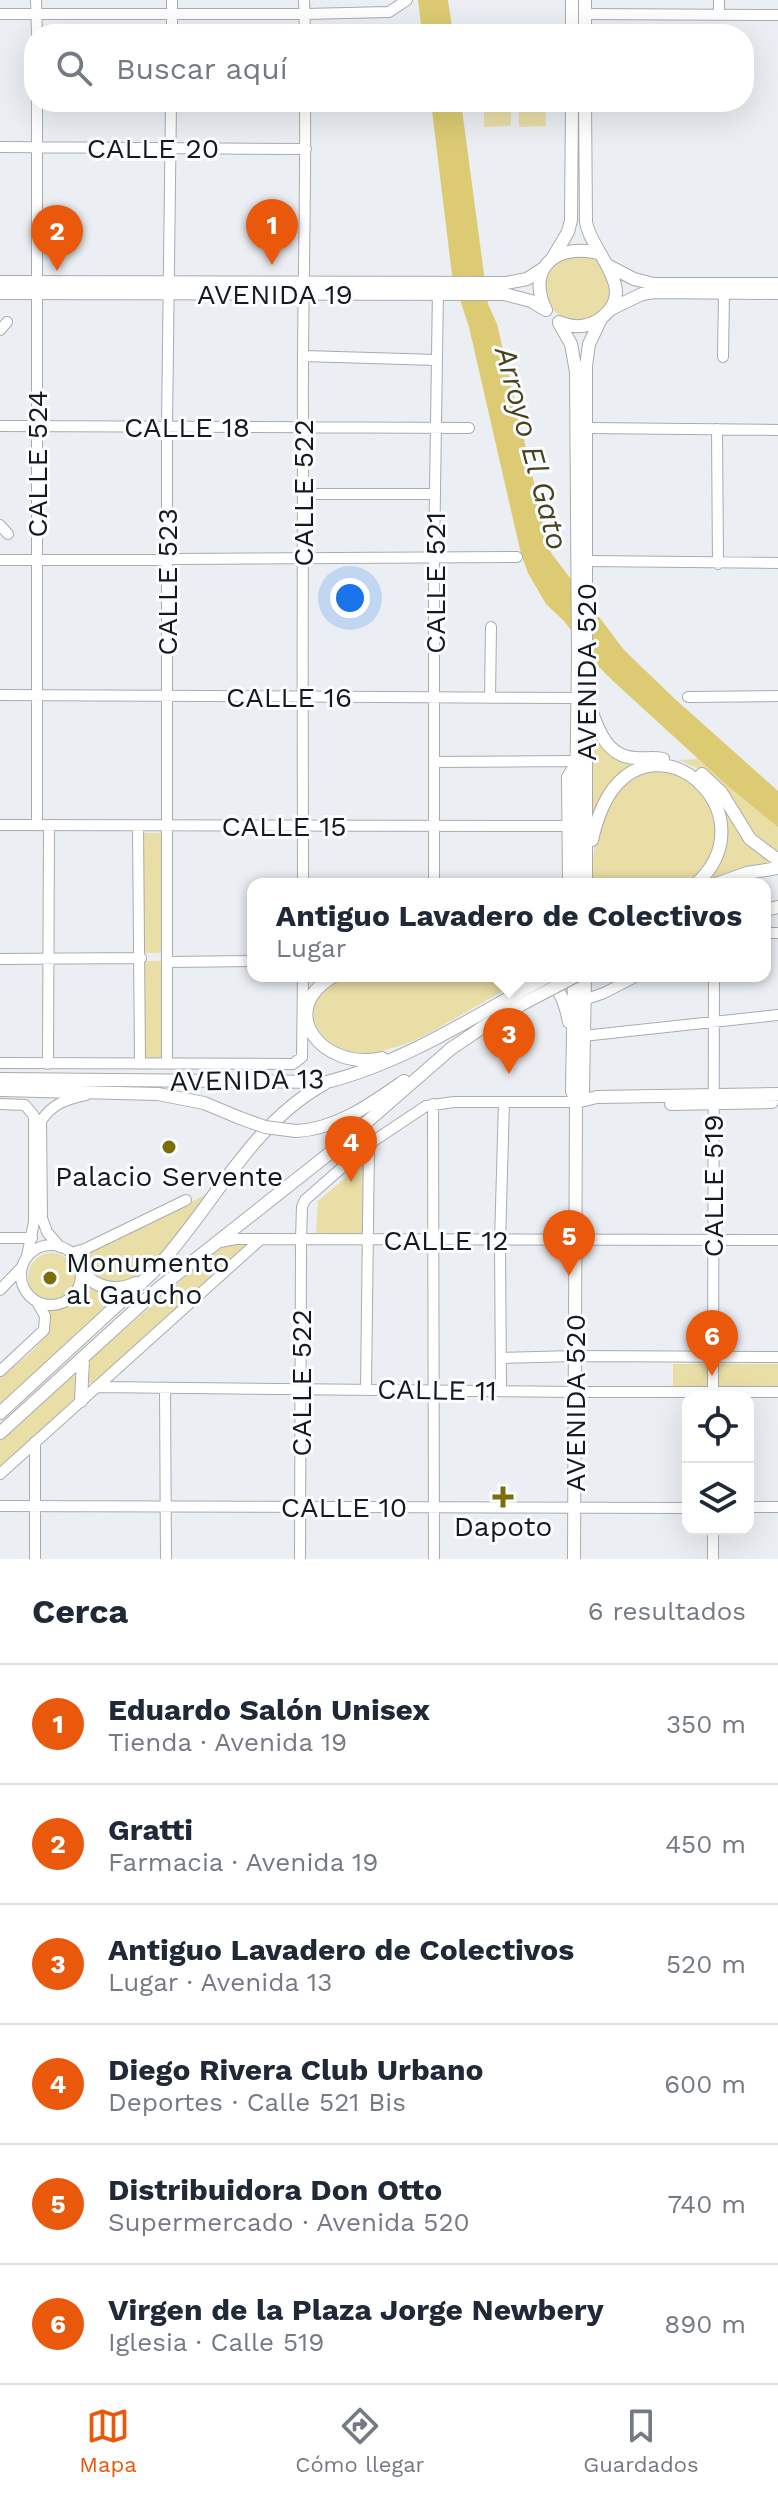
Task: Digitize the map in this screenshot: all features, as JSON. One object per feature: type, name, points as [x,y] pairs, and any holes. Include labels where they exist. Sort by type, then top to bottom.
[{"type":"main road","points":[[572,0],[572,24]]},
{"type":"main road","points":[[585,0],[585,24]]},
{"type":"main road","points":[[572,112],[571,220],[568,232],[544,268],[539,289],[546,310],[559,323],[581,326],[601,319],[611,309],[642,294],[778,293]]},
{"type":"main road","points":[[585,112],[584,207],[587,230],[614,280],[615,295],[611,309]]},
{"type":"main road","points":[[553,257],[583,249],[598,253]]},
{"type":"main road","points":[[609,266],[634,279],[654,284],[778,284]]},
{"type":"main road","name":"AVENIDA 19","points":[[486,289],[516,283],[544,268]]},
{"type":"main road","name":"AVENIDA 19","points":[[0,282],[37,288]]},
{"type":"main road","name":"AVENIDA 19","points":[[0,293],[37,288],[486,289],[516,295],[546,310]]},
{"type":"main road","name":"AVENIDA 520","points":[[586,878],[582,698],[586,593],[586,366],[589,344],[601,319]]},
{"type":"main road","name":"AVENIDA 520","points":[[559,323],[571,344],[576,372],[577,582],[582,654]]},
{"type":"main road","points":[[582,698],[600,734],[611,748],[625,757],[656,758],[686,765],[702,774],[721,792],[750,839],[778,860]]},
{"type":"main road","name":"AVENIDA 520","points":[[575,878],[577,761],[582,698]]},
{"type":"main road","points":[[587,862],[601,809],[614,788],[638,769],[665,767],[685,772],[703,784],[721,818],[722,839],[717,857],[701,878]]},
{"type":"main road","points":[[733,878],[778,868]]},
{"type":"main road","points":[[326,982],[309,1002],[307,1019],[316,1041],[333,1054],[351,1060],[370,1061],[400,1055]]},
{"type":"main road","points":[[524,997],[540,982]]},
{"type":"main road","points":[[552,982],[561,994],[578,1040]]},
{"type":"main road","points":[[524,997],[560,982]]},
{"type":"main road","name":"AVENIDA 520","points":[[574,1559],[576,1102],[583,1091],[575,982]]},
{"type":"main road","name":"AVENIDA 520","points":[[578,1040],[585,982]]},
{"type":"main road","name":"AVENIDA 13","points":[[0,1079],[327,1082],[360,1073],[524,997]]},
{"type":"main road","name":"AVENIDA 13","points":[[0,1090],[158,1094],[195,1100],[265,1127],[296,1131],[315,1128],[351,1115],[375,1101],[524,997]]},
{"type":"main road","points":[[0,1433],[158,1289],[345,1141],[453,1047]]},
{"type":"main road","points":[[0,1413],[170,1254],[258,1137],[305,1094],[327,1082]]},
{"type":"main road","points":[[576,1102],[597,1104],[778,1094]]},
{"type":"main road","points":[[713,1099],[778,1102]]},
{"type":"main road","points":[[80,1267],[88,1278],[109,1288],[131,1286],[152,1273]]},
{"type":"main road","points":[[81,1401],[83,1359]]},
{"type":"street","points":[[36,0],[37,24]]},
{"type":"street","points":[[172,0],[172,24]]},
{"type":"street","points":[[304,0],[305,24]]},
{"type":"street","points":[[0,14],[389,12],[407,0]]},
{"type":"street","points":[[653,0],[653,15]]},
{"type":"street","points":[[719,0],[719,15]]},
{"type":"street","points":[[585,14],[778,15]]},
{"type":"street","name":"CALLE 524","points":[[37,112],[37,695],[49,959],[48,1064]]},
{"type":"street","name":"CALLE 523","points":[[167,1063],[167,427],[171,112]]},
{"type":"street","name":"CALLE 522","points":[[303,878],[305,112]]},
{"type":"street","name":"CALLE 20","points":[[0,147],[306,149]]},
{"type":"street","name":"CALLE 521","points":[[434,878],[438,288]]},
{"type":"street","points":[[723,357],[724,292]]},
{"type":"street","points":[[304,356],[437,360]]},
{"type":"street","name":"CALLE 18","points":[[0,426],[469,428]]},
{"type":"street","points":[[587,428],[778,430]]},
{"type":"street","points":[[717,429],[718,564]]},
{"type":"street","points":[[304,494],[435,494]]},
{"type":"street","points":[[0,560],[517,557]]},
{"type":"street","points":[[586,561],[778,563]]},
{"type":"street","points":[[490,698],[491,627]]},
{"type":"street","name":"CALLE 16","points":[[0,695],[582,698]]},
{"type":"street","points":[[688,697],[778,696]]},
{"type":"street","points":[[436,762],[577,761]]},
{"type":"street","points":[[568,878],[567,777],[577,761]]},
{"type":"street","name":"CALLE 15","points":[[0,825],[567,826]]},
{"type":"street","points":[[138,826],[140,1063]]},
{"type":"street","points":[[0,959],[141,958]]},
{"type":"street","points":[[167,962],[247,961]]},
{"type":"street","points":[[0,1063],[288,1065],[299,1061],[302,1050],[303,982]]},
{"type":"street","points":[[584,1000],[625,982]]},
{"type":"street","name":"CALLE 519","points":[[713,1391],[714,982]]},
{"type":"street","points":[[578,1040],[778,1015]]},
{"type":"street","points":[[37,1302],[59,1304],[70,1298],[80,1278],[80,1267],[71,1253],[60,1247],[47,1232],[42,1218],[41,1121],[57,1103],[104,1091]]},
{"type":"street","points":[[501,1391],[500,1241],[504,1102]]},
{"type":"street","points":[[366,1389],[369,1144],[417,1111],[433,1104],[576,1102]]},
{"type":"street","points":[[0,1104],[22,1104],[30,1108],[34,1116],[32,1238],[21,1276],[27,1294]]},
{"type":"street","points":[[433,1104],[434,1559]]},
{"type":"street","name":"CALLE 522","points":[[300,1559],[302,1207],[311,1194],[369,1144]]},
{"type":"street","points":[[71,1253],[186,1200]]},
{"type":"street","points":[[0,1238],[32,1238]]},
{"type":"street","name":"CALLE 12","points":[[211,1246],[228,1239],[778,1240]]},
{"type":"street","points":[[0,1474],[261,1239]]},
{"type":"street","points":[[0,1290],[41,1247],[60,1247]]},
{"type":"street","points":[[0,1290],[27,1294],[37,1302],[45,1316],[44,1330],[0,1371]]},
{"type":"street","name":"CALLE 11","points":[[501,1358],[778,1357]]},
{"type":"street","name":"CALLE 11","points":[[96,1387],[682,1394]]},
{"type":"street","points":[[165,1388],[166,1559]]},
{"type":"street","name":"CALLE 11","points":[[754,1393],[778,1392]]},
{"type":"street","points":[[35,1442],[35,1559]]},
{"type":"street","name":"CALLE 10","points":[[0,1506],[682,1508]]},
{"type":"street","points":[[754,1507],[778,1507]]},
{"type":"street","points":[[713,1535],[713,1559]]},
{"type":"shaded area","points":[[418,0],[448,0],[452,24],[421,24]]},
{"type":"shaded area","points":[[432,112],[462,112],[488,304],[497,324],[550,551],[624,650],[778,791],[778,827],[729,787],[613,681],[564,621],[546,604],[521,554],[469,327],[452,275]]},
{"type":"shaded area","points":[[484,112],[511,112],[511,126],[484,127]]},
{"type":"shaded area","points":[[518,112],[545,112],[546,126],[519,127]]},
{"type":"shaded area","points":[[578,255],[601,265],[611,288],[601,311],[578,321],[555,311],[545,288],[555,265]]},
{"type":"shaded area","points":[[590,716],[601,739],[612,753],[623,760],[660,762],[675,765],[703,778],[747,839],[774,863],[706,878],[722,854],[726,833],[722,813],[713,794],[699,779],[681,768],[662,763],[642,764],[616,779],[592,827]]},
{"type":"shaded area","points":[[698,759],[778,827],[778,854],[761,842],[703,771],[679,760]]},
{"type":"shaded area","points":[[660,770],[687,776],[714,806],[717,850],[699,878],[592,878],[596,839],[606,807],[623,782],[644,772]]},
{"type":"shaded area","points":[[141,833],[162,833],[165,953],[144,953]]},
{"type":"shaded area","points":[[143,961],[164,961],[164,1058],[143,1059]]},
{"type":"shaded area","points":[[330,982],[518,982],[416,1040],[368,1053],[343,1049],[323,1036],[316,1026],[315,1004]]},
{"type":"shaded area","points":[[363,1163],[362,1236],[316,1233],[318,1201]]},
{"type":"shaded area","points":[[209,1193],[163,1254],[132,1278],[116,1283],[100,1280],[86,1268],[85,1255]]},
{"type":"shaded area","points":[[261,1239],[95,1384],[86,1382],[89,1360],[222,1245]]},
{"type":"shaded area","points":[[52,1253],[69,1260],[76,1277],[69,1294],[52,1301],[35,1294],[28,1277],[35,1260]]},
{"type":"shaded area","points":[[86,1281],[129,1290],[0,1406],[0,1377],[42,1340],[49,1321],[47,1311],[72,1303]]},
{"type":"shaded area","points":[[673,1364],[778,1364],[778,1387],[673,1388]]},
{"type":"shaded area","points":[[78,1370],[76,1401],[0,1469],[0,1439]]},
{"type":"place","name":"Eduardo Salón Unisex","points":[[272,265]]},
{"type":"place","name":"Gratti","points":[[57,271]]},
{"type":"place","name":"Antiguo Lavadero de Colectivos","points":[[509,1074]]},
{"type":"place","name":"Palacio Servente","points":[[169,1147]]},
{"type":"place","name":"Diego Rivera Club Urbano","points":[[351,1182]]},
{"type":"place","name":"Distribuidora Don Otto","points":[[569,1276]]},
{"type":"place","name":"Monumento al Gaucho","points":[[50,1278]]},
{"type":"place","name":"Virgen de la Plaza Jorge Newbery","points":[[712,1376]]},
{"type":"place","name":"Dapoto","points":[[503,1497]]},
{"type":"water label","name":"Arroyo El Gato","points":[[532,448]]}]
